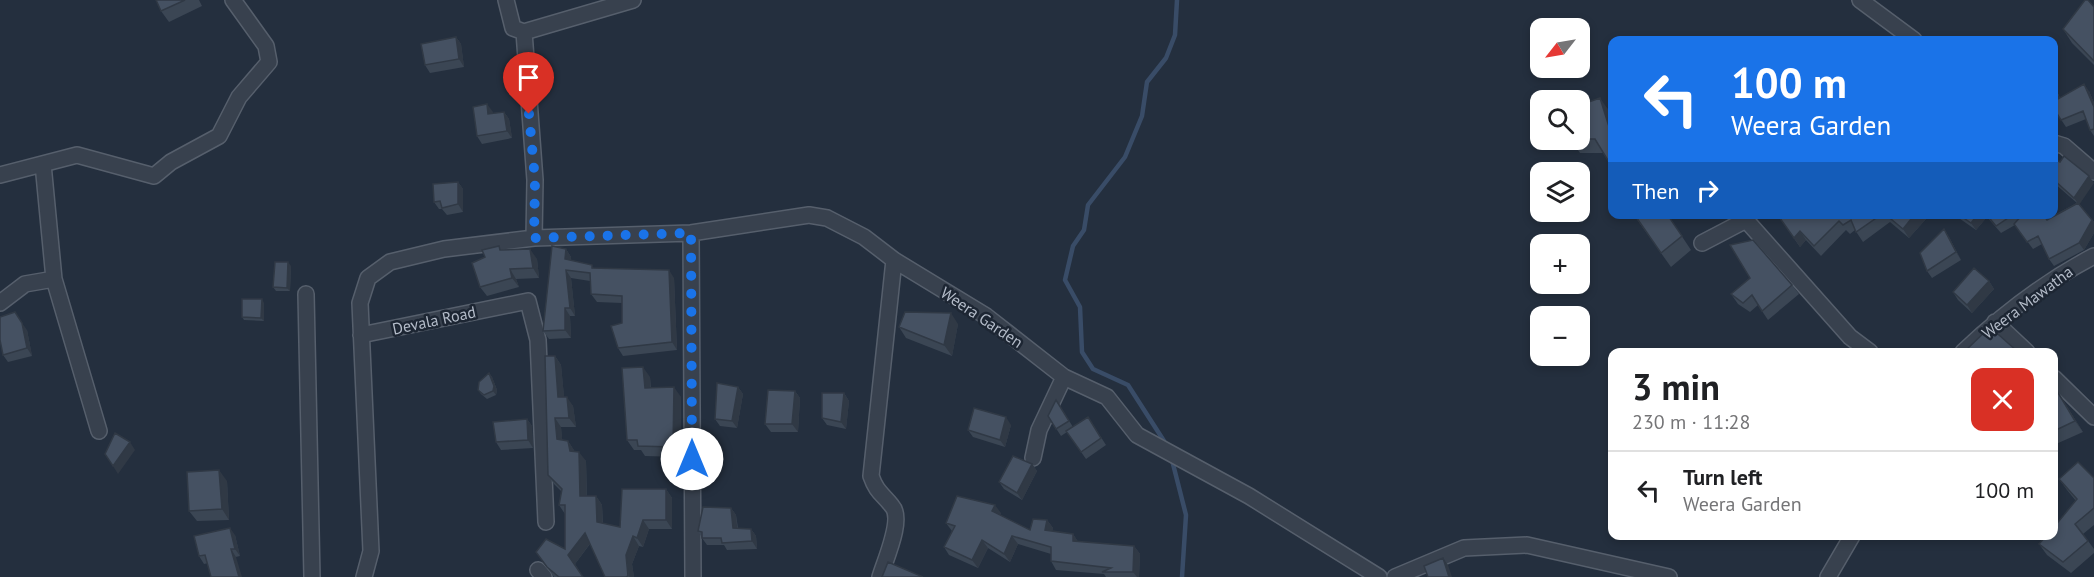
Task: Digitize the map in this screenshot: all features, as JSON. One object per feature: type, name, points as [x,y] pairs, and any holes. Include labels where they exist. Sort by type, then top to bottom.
[{"type":"street","points":[[0,175],[77,155],[154,176],[171,162],[219,136],[238,97],[269,62],[266,46],[234,0]]},
{"type":"street","points":[[506,0],[513,28],[524,32],[633,0]]},
{"type":"street","points":[[1860,0],[1909,36]]},
{"type":"street","points":[[524,32],[535,180],[534,238]]},
{"type":"street","points":[[2058,144],[2064,146],[2094,172]]},
{"type":"street","points":[[43,164],[54,279],[99,431]]},
{"type":"street","name":"Weera Garden","points":[[361,335],[360,303],[368,278],[390,262],[444,249],[534,238],[691,233],[809,215],[826,218],[864,237],[894,260],[986,316],[1064,377],[1107,397],[1137,435],[1249,496],[1378,577]]},
{"type":"street","points":[[1702,243],[1746,220],[1850,337],[1865,348]]},
{"type":"street","points":[[689,575],[691,233]]},
{"type":"street","name":"Weera Mawatha","points":[[1967,348],[1995,322],[2073,267],[2094,256]]},
{"type":"street","points":[[880,577],[898,518],[893,507],[877,493],[871,476],[894,260]]},
{"type":"street","points":[[0,303],[25,284],[54,279]]},
{"type":"street","points":[[306,294],[312,577]]},
{"type":"street","name":"Devala Road","points":[[361,335],[528,301],[538,340],[546,522]]},
{"type":"street","points":[[1995,322],[2023,348]]},
{"type":"street","points":[[361,335],[371,550],[364,577]]},
{"type":"street","points":[[1033,458],[1039,430],[1064,377]]},
{"type":"street","points":[[2058,382],[2094,417]]},
{"type":"street","points":[[1828,577],[1850,540]]},
{"type":"street","points":[[1395,577],[1464,548],[1527,545],[1669,577]]},
{"type":"building","points":[[156,0],[185,0],[161,11]]},
{"type":"building","points":[[2085,0],[2088,0],[2094,7],[2094,61],[2063,29]]},
{"type":"building","points":[[456,37],[459,59],[425,65],[421,44]]},
{"type":"building","points":[[2084,84],[2094,107],[2094,129],[2090,130],[2083,111],[2061,120],[2058,115],[2058,99]]},
{"type":"building","points":[[1600,98],[1608,123],[1608,160],[1595,139],[1590,139],[1590,102]]},
{"type":"building","points":[[487,104],[488,114],[504,112],[507,131],[477,136],[473,107]]},
{"type":"building","points":[[2064,156],[2089,176],[2074,198],[2058,184],[2058,161],[2060,162]]},
{"type":"building","points":[[458,182],[458,204],[442,208],[440,201],[434,202],[433,184]]},
{"type":"building","points":[[2078,203],[2092,220],[2079,243],[2049,259],[2038,236],[2027,242],[2014,224],[2018,219],[2058,219],[2058,214]]},
{"type":"building","points":[[1637,219],[1670,219],[1682,236],[1661,253]]},
{"type":"building","points":[[1781,219],[1875,219],[1856,232],[1851,220],[1843,225],[1839,221],[1814,246],[1800,231],[1794,238]]},
{"type":"building","points":[[1891,219],[1911,219],[1903,229]]},
{"type":"building","points":[[1990,219],[2006,219],[1996,226]]},
{"type":"building","points":[[1944,229],[1956,252],[1927,271],[1920,253]]},
{"type":"building","points":[[1753,240],[1792,285],[1762,311],[1752,295],[1743,303],[1731,294],[1750,278],[1730,245]]},
{"type":"building","points":[[499,246],[500,250],[530,249],[533,268],[510,269],[512,278],[480,287],[472,263],[485,257],[482,250]]},
{"type":"building","points":[[552,246],[566,249],[565,259],[592,265],[592,268],[669,270],[672,342],[618,348],[611,326],[622,323],[622,296],[591,294],[590,273],[566,270],[570,308],[565,308],[565,330],[543,331]]},
{"type":"building","points":[[275,262],[288,262],[287,288],[273,287]]},
{"type":"building","points":[[1974,268],[1989,281],[1967,305],[1953,292]]},
{"type":"building","points":[[242,299],[262,299],[261,318],[242,317]]},
{"type":"building","points":[[15,312],[22,323],[27,348],[3,355],[0,340],[0,317]]},
{"type":"building","points":[[905,312],[951,313],[944,345],[899,327]]},
{"type":"building","points":[[1990,327],[2014,348],[1968,348]]},
{"type":"building","points":[[545,356],[555,356],[558,397],[567,397],[569,418],[555,418],[557,439],[568,441],[570,451],[579,452],[580,496],[596,496],[597,522],[620,527],[622,489],[666,489],[666,520],[643,520],[637,538],[633,536],[626,555],[628,576],[626,577],[605,577],[585,533],[568,555],[583,577],[559,577],[547,567],[536,552],[546,539],[565,549],[565,505],[559,505],[562,489],[548,475]]},
{"type":"building","points":[[643,367],[645,388],[674,387],[673,447],[638,446],[637,440],[627,440],[622,368]]},
{"type":"building","points":[[489,373],[494,386],[493,391],[484,395],[478,390],[479,382]]},
{"type":"building","points":[[717,383],[738,387],[732,421],[715,419]]},
{"type":"building","points":[[768,390],[795,391],[792,424],[765,424]]},
{"type":"building","points":[[822,393],[844,393],[841,422],[822,418]]},
{"type":"building","points":[[2058,393],[2075,421],[2058,429]]},
{"type":"building","points":[[1056,400],[1069,421],[1056,429],[1048,416]]},
{"type":"building","points":[[974,408],[1006,417],[1000,440],[968,430]]},
{"type":"building","points":[[1088,417],[1101,438],[1081,452],[1066,431]]},
{"type":"building","points":[[527,419],[528,440],[496,442],[493,422]]},
{"type":"building","points":[[115,433],[130,442],[113,466],[105,454]]},
{"type":"building","points":[[1013,456],[1032,464],[1017,493],[999,482]]},
{"type":"building","points":[[2078,462],[2094,478],[2094,508],[2075,524],[2088,541],[2063,562],[2039,544],[2042,540],[2058,540],[2058,522],[2077,499],[2059,479]]},
{"type":"building","points":[[219,470],[222,509],[189,511],[187,472]]},
{"type":"building","points":[[957,496],[995,505],[992,511],[1030,530],[1033,519],[1047,520],[1045,530],[1073,534],[1073,541],[1134,546],[1133,572],[1102,572],[1111,568],[1051,561],[1051,547],[1012,536],[1004,554],[982,540],[972,560],[944,547],[955,526],[946,523]]},
{"type":"building","points":[[703,507],[731,508],[733,528],[751,529],[752,541],[722,543],[721,538],[702,538],[702,532],[698,531]]},
{"type":"building","points":[[230,528],[235,549],[231,549],[239,577],[211,577],[205,555],[199,556],[194,536]]},
{"type":"building","points":[[1443,558],[1449,577],[1428,577],[1424,566]]},
{"type":"building","points":[[888,562],[923,577],[882,577]]},
{"type":"waterway","points":[[1164,441],[1128,385],[1093,369],[1082,352],[1080,307],[1065,280],[1073,246],[1084,230],[1088,205],[1125,157],[1142,116],[1147,82],[1166,58],[1175,35],[1177,0]]},
{"type":"waterway","points":[[1172,460],[1186,515],[1182,577]]},
{"type":"route","points":[[529,114],[535,180],[534,238],[691,233],[692,459]]}]
